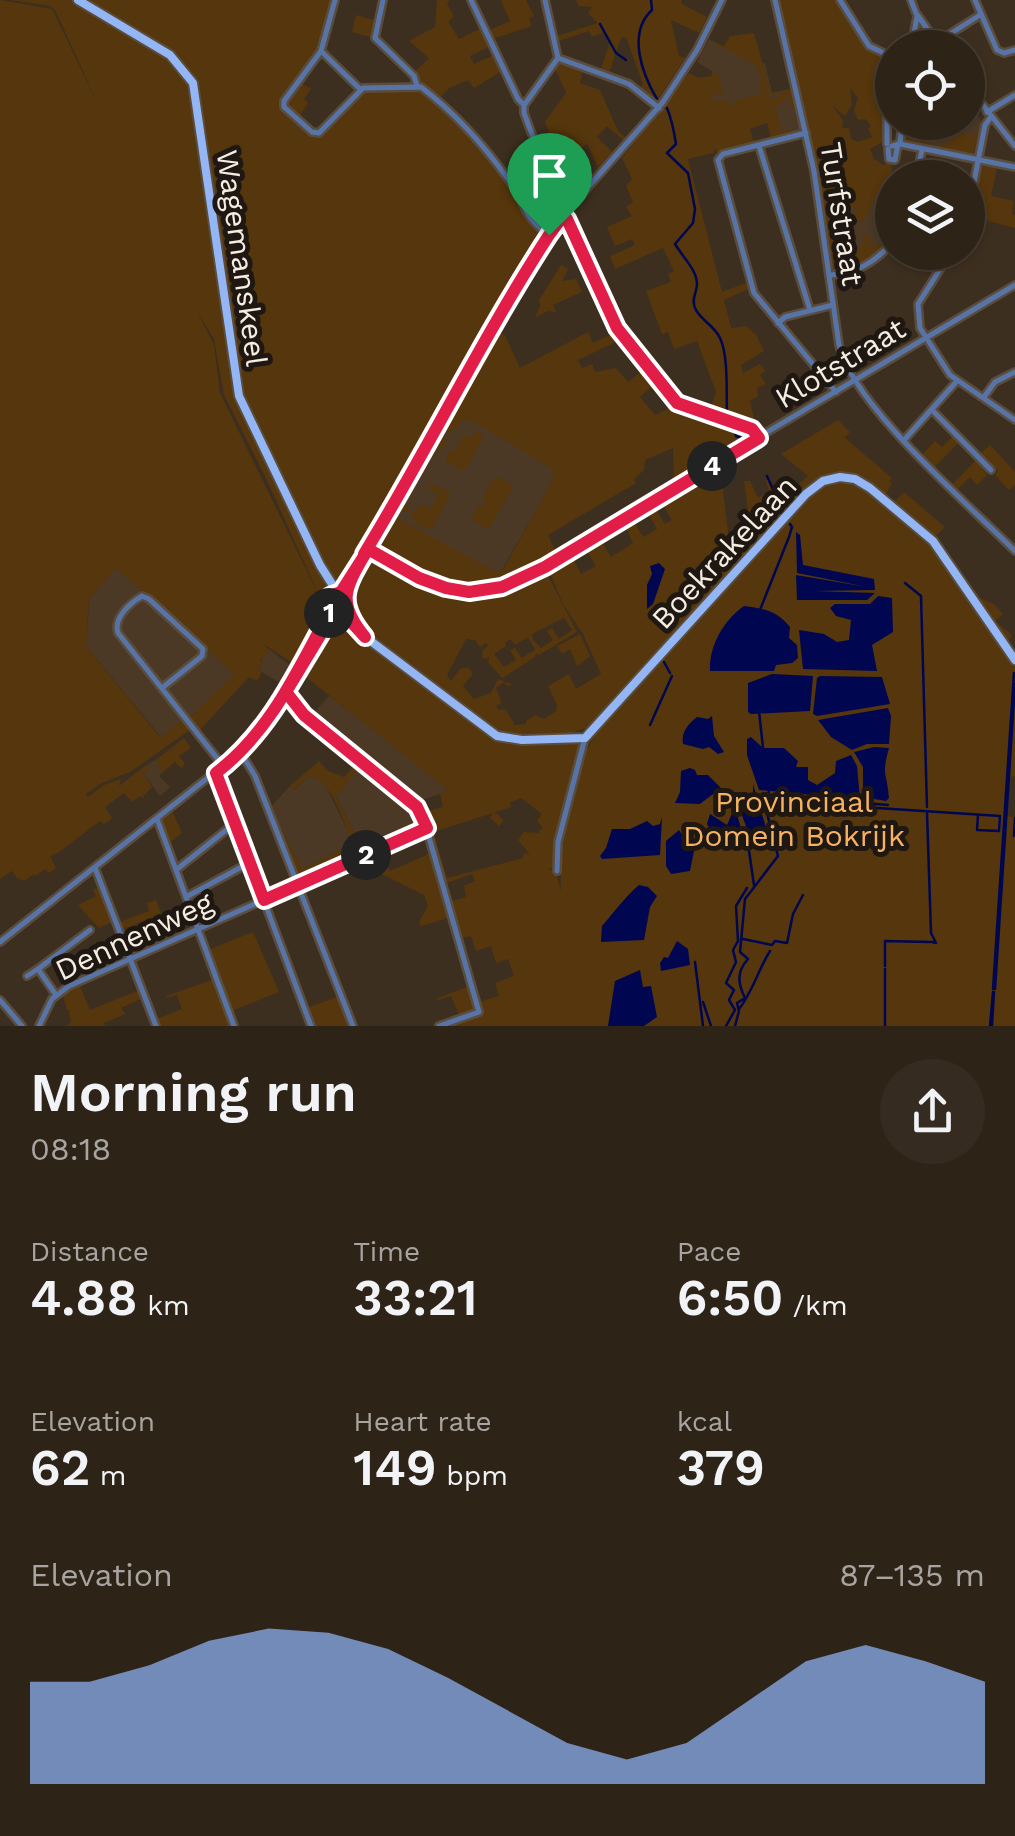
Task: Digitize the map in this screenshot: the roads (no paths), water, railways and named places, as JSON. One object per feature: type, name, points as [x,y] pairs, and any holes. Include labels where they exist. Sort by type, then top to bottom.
[{"type":"main road","name":"Wagemanskeel","points":[[78,0],[170,55],[193,83],[237,388],[320,564],[348,601],[338,610]]},
{"type":"main road","name":"Boekrakelaan","points":[[581,737],[595,727],[806,494],[832,478],[862,483],[933,541],[1015,660]]},
{"type":"main road","points":[[339,593],[328,601],[365,637],[497,736],[522,740],[581,737]]},
{"type":"street","points":[[335,0],[321,51],[284,101],[284,107],[312,132],[319,133],[360,90],[417,86],[424,89],[478,138],[514,186],[529,220],[549,235]]},
{"type":"street","points":[[384,0],[375,38],[414,76],[417,86]]},
{"type":"street","points":[[471,0],[518,99],[524,104]]},
{"type":"street","points":[[545,0],[558,58],[524,104],[524,113],[557,201],[617,328],[677,403],[752,429],[759,438]]},
{"type":"street","points":[[339,593],[549,235],[659,108],[697,50],[722,0]]},
{"type":"street","name":"Turfstraat","points":[[775,0],[820,205],[840,353],[871,405],[1015,551]]},
{"type":"street","points":[[840,0],[869,46],[875,49]]},
{"type":"street","points":[[975,0],[997,50],[1015,50]]},
{"type":"street","points":[[915,2],[918,16],[928,30]]},
{"type":"street","points":[[959,30],[980,14]]},
{"type":"street","points":[[915,30],[918,16]]},
{"type":"street","points":[[321,51],[360,90]]},
{"type":"street","points":[[558,58],[628,84],[659,108]]},
{"type":"street","points":[[893,145],[978,160],[989,114],[1015,95]]},
{"type":"street","points":[[985,109],[1015,146]]},
{"type":"street","points":[[806,133],[723,154],[718,160],[750,284],[836,392]]},
{"type":"street","points":[[890,140],[893,145],[896,156],[895,160],[889,159],[893,145],[896,140]]},
{"type":"street","points":[[759,146],[810,310]]},
{"type":"street","points":[[920,160],[922,150]]},
{"type":"street","points":[[985,162],[1015,168]]},
{"type":"street","points":[[830,276],[856,271],[875,256]]},
{"type":"street","points":[[940,270],[918,304],[917,320],[946,371],[1015,420]]},
{"type":"street","name":"Klotstraat","points":[[368,549],[419,578],[446,588],[469,592],[502,587],[545,567],[1015,285]]},
{"type":"street","points":[[778,323],[785,317],[834,305]]},
{"type":"street","points":[[984,397],[995,382],[1015,372]]},
{"type":"street","points":[[905,440],[957,380]]},
{"type":"street","points":[[933,411],[991,470]]},
{"type":"street","points":[[162,688],[202,656],[203,649],[142,596],[118,619],[116,629],[162,688],[224,767]]},
{"type":"street","points":[[0,942],[241,752],[266,724],[338,610]]},
{"type":"street","points":[[286,692],[304,715],[417,807],[427,828],[479,1012],[439,1026]]},
{"type":"street","points":[[558,871],[558,842],[581,737]]},
{"type":"street","points":[[241,752],[353,1026]]},
{"type":"street","points":[[216,773],[311,1026]]},
{"type":"street","points":[[156,820],[234,1026]]},
{"type":"street","points":[[176,870],[236,824]]},
{"type":"street","name":"Dennenweg","points":[[39,1026],[56,995],[69,986],[427,828]]},
{"type":"street","points":[[186,897],[250,862]]},
{"type":"street","points":[[96,868],[156,1026]]},
{"type":"street","points":[[27,976],[90,930]]},
{"type":"street","points":[[38,969],[56,995]]},
{"type":"street","points":[[0,1000],[22,1026]]},
{"type":"waterway","points":[[651,0],[652,10],[644,19],[639,42],[642,66],[657,99]]},
{"type":"waterway","points":[[600,24],[616,53],[626,60]]},
{"type":"waterway","points":[[667,108],[676,144],[667,153],[688,173],[695,209],[693,223],[675,244],[696,279],[695,308],[718,334],[723,346],[727,413],[733,420]]},
{"type":"waterway","points":[[734,428],[736,436],[747,440]]},
{"type":"waterway","points":[[767,476],[783,512]]},
{"type":"waterway","points":[[760,610],[789,537],[790,524]]},
{"type":"waterway","points":[[905,583],[921,596],[927,807]]},
{"type":"waterway","points":[[664,662],[670,673]]},
{"type":"waterway","points":[[993,989],[1014,673]]},
{"type":"waterway","points":[[650,725],[672,676]]},
{"type":"waterway","points":[[995,989],[1015,684]]},
{"type":"waterway","points":[[759,711],[763,748]]},
{"type":"waterway","points":[[735,1026],[737,1003],[745,998],[739,978],[748,959],[740,952],[745,899],[778,856],[766,809],[769,790]]},
{"type":"waterway","points":[[770,795],[888,805]]},
{"type":"waterway","points":[[856,806],[874,808]]},
{"type":"waterway","points":[[877,808],[1000,816],[999,831],[977,830],[978,815]]},
{"type":"waterway","points":[[927,813],[931,933],[936,943],[932,942]]},
{"type":"waterway","points":[[1014,836],[1015,818]]},
{"type":"waterway","points":[[744,839],[754,885]]},
{"type":"waterway","points":[[726,1026],[735,1010],[729,1000],[734,990],[726,983],[736,962],[736,906],[747,888]]},
{"type":"waterway","points":[[743,939],[772,945],[775,941],[787,943],[793,914],[803,895]]},
{"type":"waterway","points":[[885,966],[885,941],[930,942]]},
{"type":"waterway","points":[[739,1009],[770,951]]},
{"type":"waterway","points":[[695,962],[703,1026]]},
{"type":"waterway","points":[[885,969],[885,1026]]},
{"type":"waterway","points":[[990,1026],[993,992]]},
{"type":"waterway","points":[[992,1026],[994,992]]},
{"type":"waterway","points":[[703,1002],[711,1026]]},
{"type":"park label","name":"Provinciaal Domein Bokrijk","points":[[794,818]]}]
